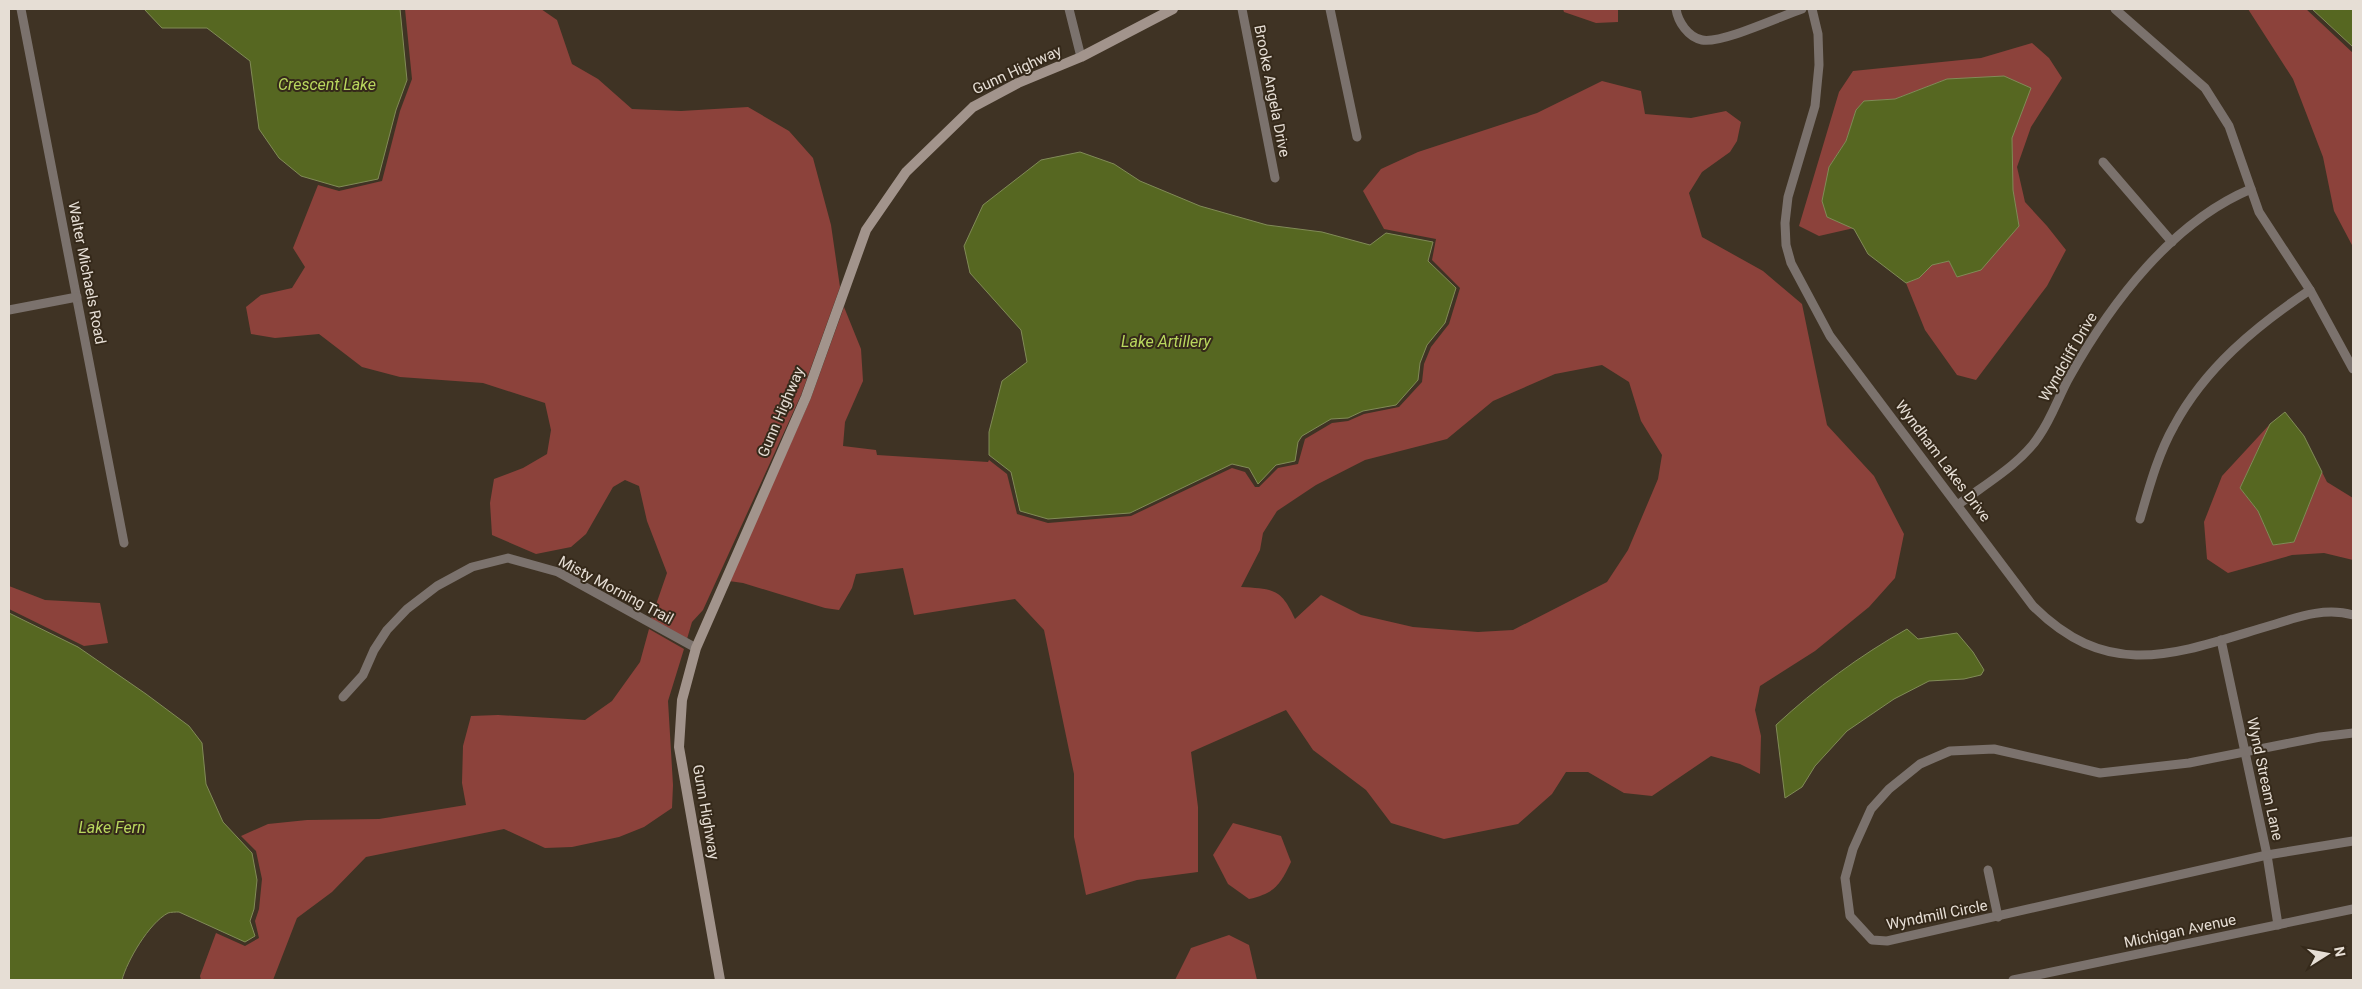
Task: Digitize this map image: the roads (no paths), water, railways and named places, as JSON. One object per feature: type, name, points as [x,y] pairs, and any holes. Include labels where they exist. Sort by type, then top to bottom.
[{"type":"main road","name":"Gunn Highway","points":[[720,980],[679,747],[682,700],[696,648],[806,397],[866,230],[906,172],[973,108],[1018,83],[1081,56],[1174,9]]},
{"type":"street","name":"Walter Michaels Road","points":[[21,9],[124,543]]},
{"type":"street","points":[[1069,9],[1081,56]]},
{"type":"street","name":"Brooke Angela Drive","points":[[1242,9],[1275,178]]},
{"type":"street","points":[[1330,9],[1356,137]]},
{"type":"street","points":[[1676,9],[1677,16],[1689,34],[1702,40],[1721,38],[1802,9]]},
{"type":"street","name":"Wyndham Lakes Drive","points":[[1812,9],[1818,34],[1819,65],[1815,106],[1788,198],[1785,223],[1786,245],[1791,263],[1830,336],[2033,606],[2050,624],[2071,638],[2119,655],[2142,656],[2173,652],[2221,640],[2313,612],[2353,615]]},
{"type":"street","points":[[2115,9],[2205,88],[2229,126],[2259,212],[2310,290],[2353,369]]},
{"type":"street","points":[[2103,162],[2172,242]]},
{"type":"street","name":"Wyndcliff Drive","points":[[1958,504],[2024,455],[2039,437],[2069,378],[2096,331],[2137,277],[2172,242],[2225,200],[2251,189]]},
{"type":"street","points":[[2140,519],[2150,484],[2173,427],[2194,392],[2246,337],[2272,315],[2310,290]]},
{"type":"street","points":[[9,310],[77,297]]},
{"type":"street","name":"Misty Morning Trail","points":[[343,697],[363,675],[374,650],[387,630],[407,608],[437,586],[472,567],[508,558],[558,572],[696,648]]},
{"type":"street","name":"Wynd Stream Lane","points":[[2221,640],[2267,855],[2278,925]]},
{"type":"street","name":"Wyndmill Circle","points":[[2353,733],[2336,734],[2189,763],[2100,773],[1994,749],[1950,751],[1920,764],[1889,789],[1871,808],[1853,849],[1845,878],[1850,916],[1872,940],[1887,940],[1998,917],[2267,855],[2353,841]]},
{"type":"street","points":[[1988,870],[1998,917]]},
{"type":"street","name":"Michigan Avenue","points":[[2013,980],[2353,909]]},
{"type":"water","name":"Crescent Lake","points":[[144,9],[400,9],[407,80],[396,110],[378,179],[339,187],[301,176],[279,158],[259,129],[250,61],[207,28],[162,28]]},
{"type":"water","points":[[2312,9],[2353,9],[2353,47]]},
{"type":"water","points":[[2004,76],[2031,88],[2012,138],[2013,190],[2019,226],[1981,270],[1957,277],[1949,261],[1932,265],[1919,278],[1906,283],[1868,254],[1854,229],[1827,217],[1822,201],[1829,167],[1846,141],[1856,110],[1864,101],[1895,99],[1947,79]]},
{"type":"water","name":"Lake Artillery","points":[[1080,152],[1114,164],[1140,181],[1200,206],[1267,225],[1322,232],[1370,245],[1386,233],[1433,242],[1428,261],[1456,288],[1445,323],[1427,345],[1420,363],[1418,380],[1396,405],[1363,411],[1348,418],[1331,419],[1302,436],[1298,442],[1295,461],[1276,465],[1258,484],[1249,468],[1232,464],[1130,513],[1048,519],[1020,511],[1011,472],[989,455],[989,432],[1002,381],[1027,362],[1021,330],[970,273],[964,246],[983,205],[1041,160]]},
{"type":"water","points":[[2285,412],[2304,436],[2322,472],[2294,542],[2273,545],[2258,511],[2240,488],[2270,424]]},
{"type":"water","name":"Lake Fern","points":[[9,613],[78,647],[189,726],[202,743],[206,784],[223,822],[252,853],[257,880],[254,909],[250,921],[255,936],[245,942],[179,912],[171,912],[161,918],[146,934],[134,953],[122,980],[9,980]]},
{"type":"water","points":[[1907,629],[1918,639],[1957,633],[1973,652],[1984,670],[1981,675],[1964,679],[1929,681],[1894,699],[1847,731],[1815,766],[1802,787],[1785,798],[1776,725],[1838,673]]}]
